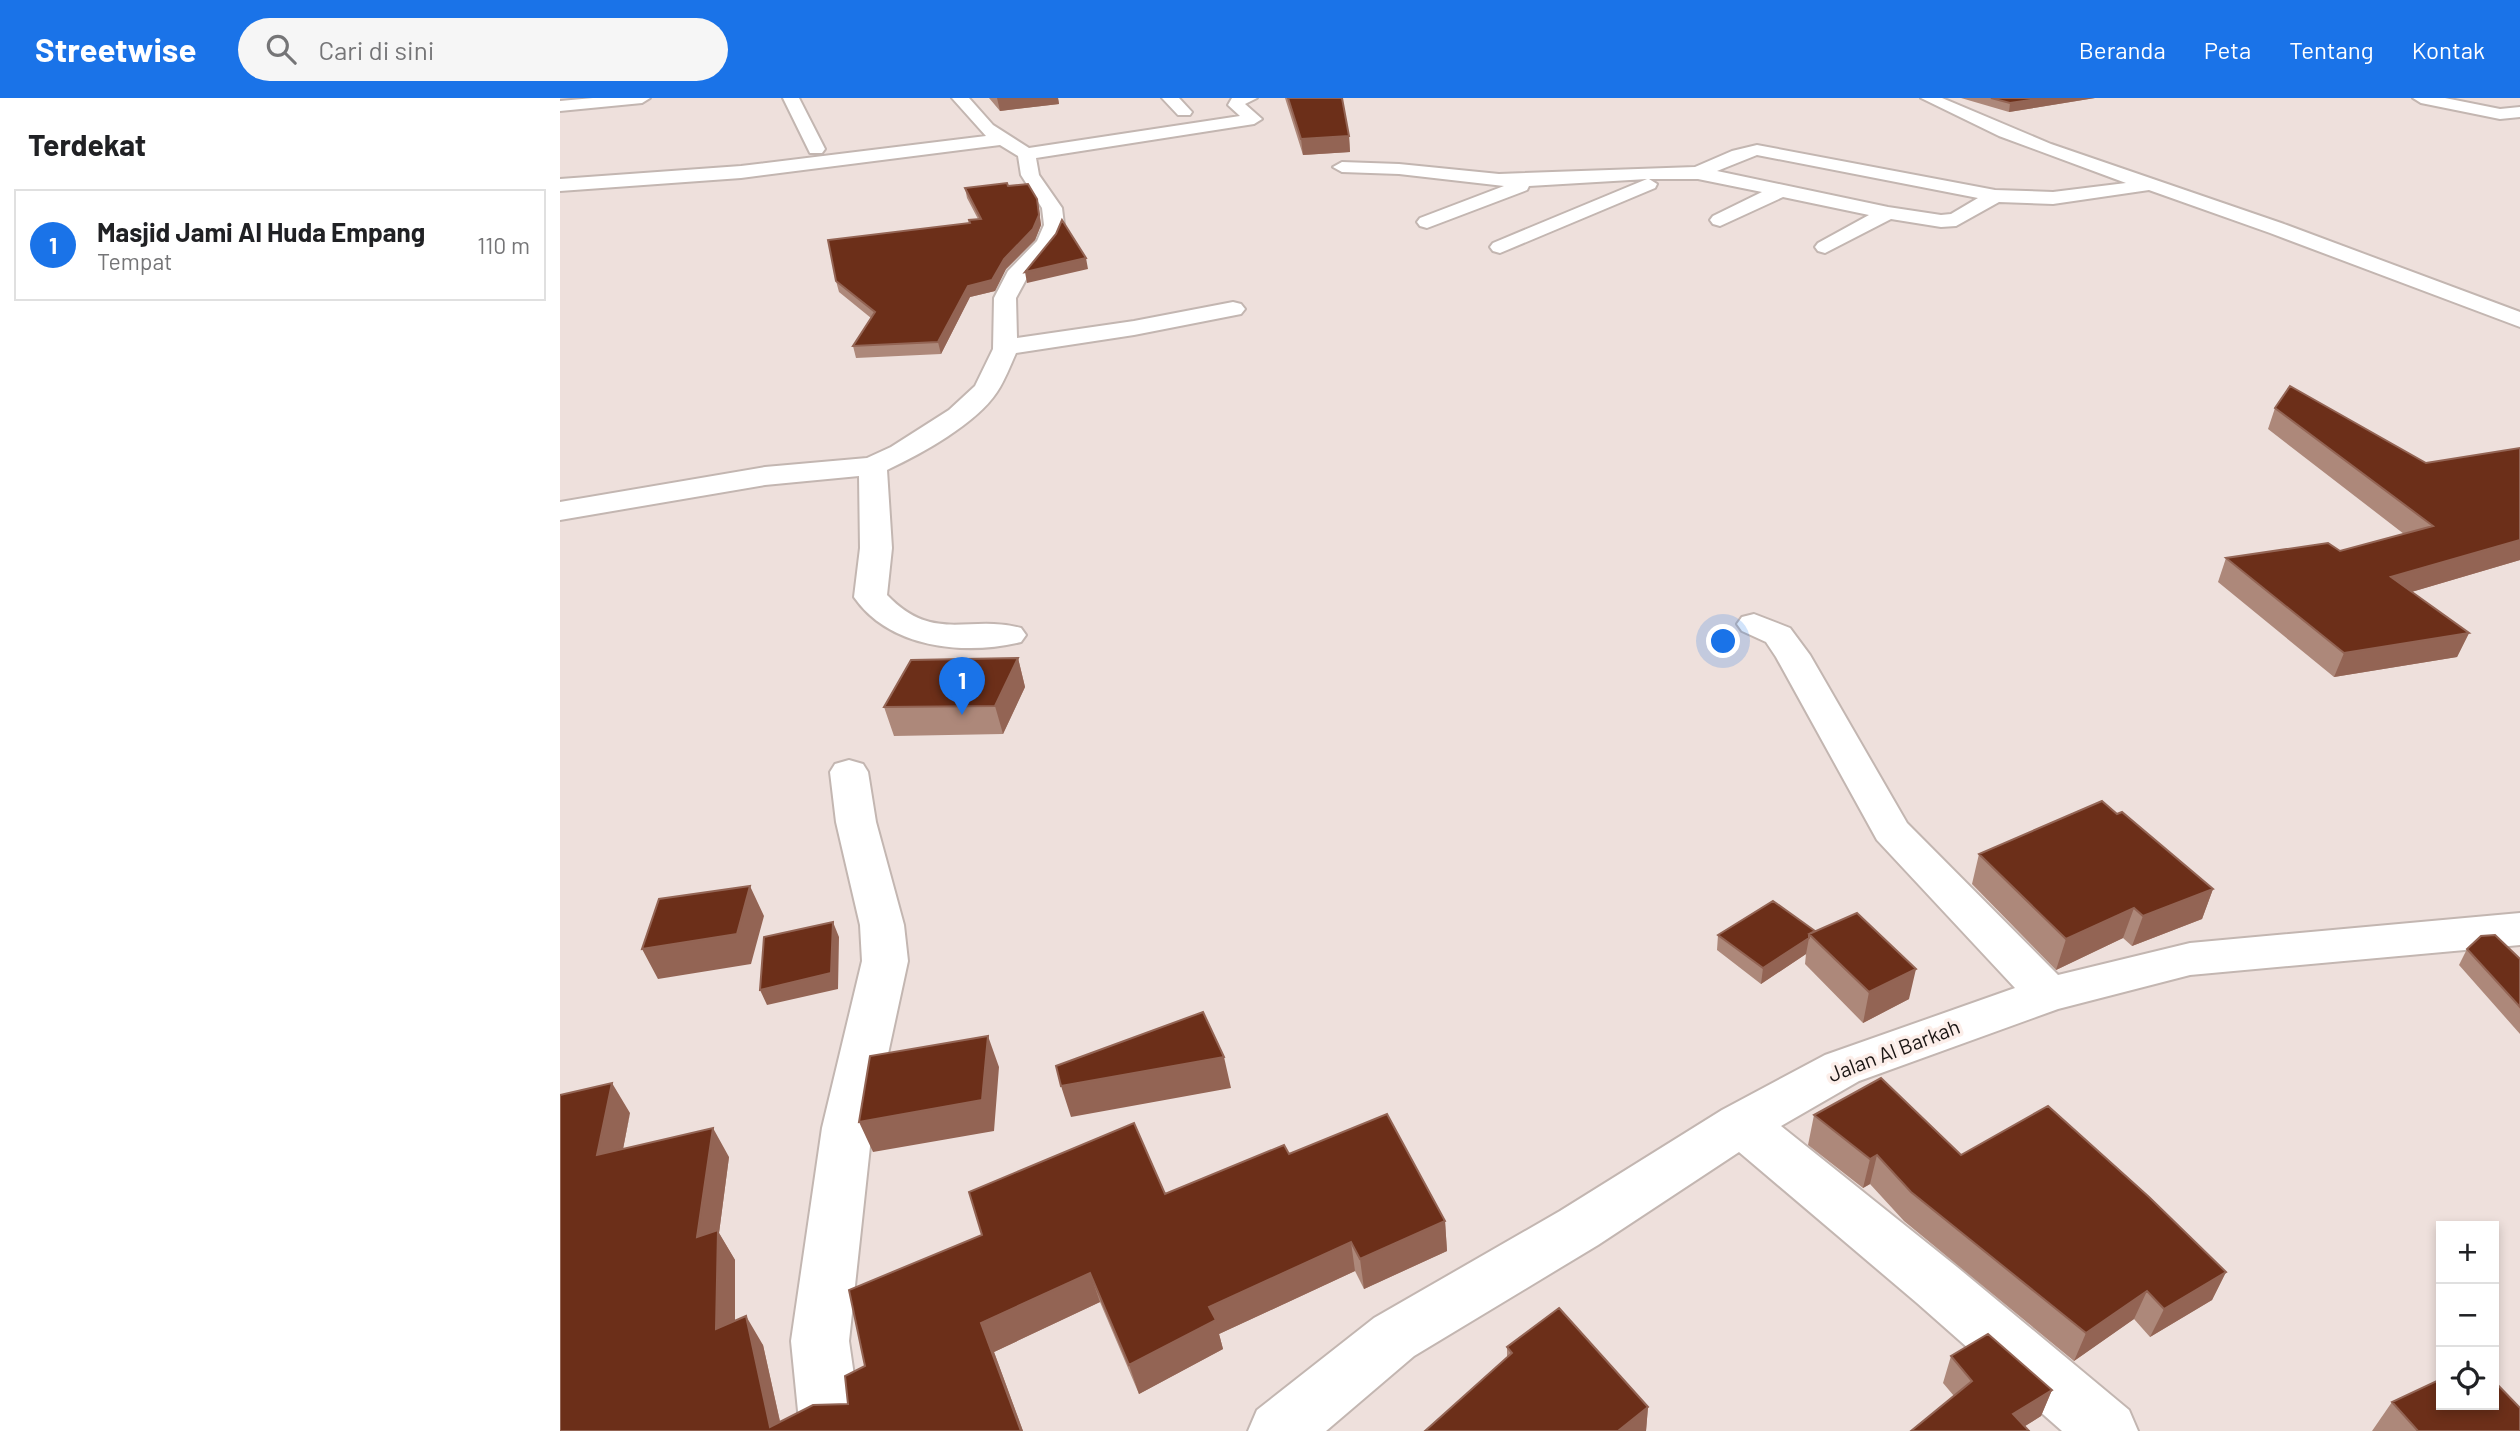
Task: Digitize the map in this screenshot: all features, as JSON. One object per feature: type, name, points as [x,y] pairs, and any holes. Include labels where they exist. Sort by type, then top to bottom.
[{"type":"street","points":[[560,106],[586,101],[642,98]]},
{"type":"street","points":[[791,98],[816,149]]},
{"type":"street","points":[[960,98],[987,129],[1026,154],[1254,119],[1235,103],[1249,98]]},
{"type":"street","points":[[1159,115],[1192,110],[1170,98]]},
{"type":"street","points":[[1929,98],[1983,125],[2243,216],[2520,320]]},
{"type":"street","points":[[2421,98],[2500,114],[2520,112]]},
{"type":"street","points":[[560,185],[741,172],[1003,139]]},
{"type":"street","points":[[1698,173],[1738,155],[1758,150],[1995,196],[2053,198],[2150,185]]},
{"type":"street","points":[[560,511],[765,476],[873,466],[901,453],[958,416],[986,390],[1005,347],[1005,298],[1020,271],[1046,243],[1054,225],[1052,208],[1030,175],[1026,154]]},
{"type":"street","points":[[1342,167],[1421,171],[1470,179],[1534,181],[1698,173],[1923,220],[1955,220],[1995,196]]},
{"type":"street","points":[[1500,247],[1672,173]]},
{"type":"street","points":[[1427,222],[1534,181]]},
{"type":"street","points":[[1720,220],[1780,191]]},
{"type":"street","points":[[1825,247],[1888,213]]},
{"type":"street","points":[[1005,347],[1134,328],[1233,309]]},
{"type":"street","points":[[873,466],[876,548],[870,597],[881,612],[918,633],[1009,635]]},
{"type":"street","points":[[1754,624],[1778,635],[1793,655],[1891,831],[2049,994]]},
{"type":"street","points":[[831,1431],[820,1341],[832,1235],[847,1128],[885,961],[882,925],[856,822],[849,772]]},
{"type":"street","name":"Jalan Al Barkah","points":[[1279,1431],[1394,1338],[1579,1228],[1740,1125],[1842,1068],[2049,994],[2190,959],[2520,929]]},
{"type":"street","points":[[1740,1125],[1854,1216],[2107,1431]]},
{"type":"building","points":[[1288,98],[1342,98],[1349,136],[1301,139]]},
{"type":"building","points":[[1991,98],[2044,98],[2010,103]]},
{"type":"building","points":[[1007,183],[1008,186],[1028,184],[1037,199],[1039,215],[1033,229],[1004,259],[992,280],[968,286],[938,342],[853,346],[875,312],[836,281],[828,240],[970,223],[969,220],[981,219],[965,188]]},
{"type":"building","points":[[1062,220],[1086,258],[1025,272],[1056,234]]},
{"type":"building","points":[[2290,386],[2426,463],[2520,448],[2520,540],[2391,577],[2469,633],[2344,653],[2226,558],[2328,543],[2340,551],[2433,526],[2275,408]]},
{"type":"building","points":[[1018,658],[995,706],[884,707],[911,660]]},
{"type":"building","points":[[2102,801],[2117,814],[2122,812],[2213,889],[2143,916],[2134,908],[2066,939],[1979,854]]},
{"type":"building","points":[[750,886],[737,934],[642,949],[659,899]]},
{"type":"building","points":[[1773,901],[1815,931],[1809,934],[1809,938],[1763,968],[1718,935]]},
{"type":"building","points":[[1857,913],[1916,969],[1869,992],[1809,934]]},
{"type":"building","points":[[833,922],[831,973],[760,990],[764,937]]},
{"type":"building","points":[[2495,935],[2520,959],[2520,1007],[2467,949],[2481,936]]},
{"type":"building","points":[[1203,1012],[1224,1057],[1061,1086],[1056,1066]]},
{"type":"building","points":[[988,1036],[982,1100],[859,1122],[870,1056]]},
{"type":"building","points":[[1881,1078],[1961,1155],[2048,1106],[2149,1197],[2226,1272],[2164,1309],[2147,1291],[2086,1333],[1911,1192],[1877,1155],[1870,1159],[1814,1115]]},
{"type":"building","points":[[612,1083],[597,1155],[713,1128],[697,1237],[718,1230],[716,1329],[746,1316],[770,1427],[813,1405],[848,1404],[845,1376],[865,1366],[849,1290],[982,1235],[969,1192],[1134,1123],[1165,1194],[1284,1145],[1289,1154],[1387,1114],[1445,1221],[1360,1259],[1351,1242],[1209,1307],[1216,1320],[1129,1365],[1090,1273],[981,1323],[1021,1431],[560,1431],[560,1095]]},
{"type":"building","points":[[1559,1308],[1648,1407],[1618,1431],[1425,1431],[1512,1353],[1507,1347]]},
{"type":"building","points":[[1988,1334],[2052,1390],[2013,1414],[2029,1431],[1911,1431],[1972,1381],[1951,1356]]},
{"type":"building","points":[[2436,1381],[2436,1410],[2499,1410],[2499,1386],[2520,1408],[2520,1431],[2418,1431],[2392,1402]]},
{"type":"place","name":"Masjid Jami Al Huda Empang","points":[[962,715]]}]
